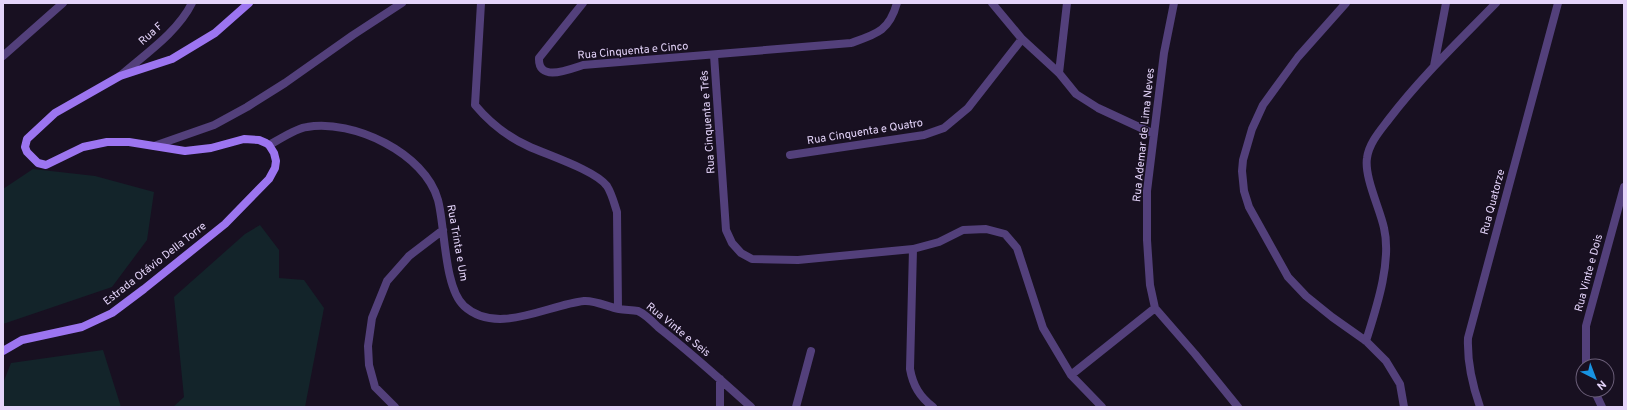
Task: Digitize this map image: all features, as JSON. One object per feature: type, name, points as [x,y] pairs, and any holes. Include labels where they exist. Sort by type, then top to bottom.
[{"type":"main road","points":[[249,3],[215,33],[172,59],[120,76],[55,113],[27,139],[25,147],[27,152],[38,163],[46,165],[83,148],[107,142],[129,142],[185,151],[211,148],[244,139],[259,140],[269,145]]},
{"type":"main road","name":"Estrada Otávio Della Torre","points":[[3,351],[22,340],[82,327],[112,313],[144,289],[225,224],[269,179],[275,168],[276,161],[274,152],[269,145]]},
{"type":"street","points":[[3,56],[63,3]]},
{"type":"street","name":"Rua F","points":[[120,76],[168,36],[192,3]]},
{"type":"street","points":[[154,146],[214,125],[247,107],[285,83],[353,35],[402,3]]},
{"type":"street","points":[[481,3],[475,105],[488,120],[507,135],[597,177],[607,186],[613,198],[617,212],[618,308]]},
{"type":"street","name":"Rua Cinquenta e Cinco","points":[[583,3],[539,58],[541,68],[546,72],[554,73],[583,65],[714,55]]},
{"type":"street","name":"Rua Cinquenta e Três","points":[[897,3],[893,16],[886,26],[874,36],[851,43],[714,55],[726,230],[732,243],[741,253],[752,259],[798,260],[913,249]]},
{"type":"street","points":[[992,3],[1022,39],[1058,73],[1076,94],[1119,119],[1154,134]]},
{"type":"street","points":[[1058,73],[1067,3]]},
{"type":"street","name":"Rua Ademar de Lima Neves","points":[[1174,3],[1164,53],[1148,191],[1147,240],[1150,285],[1155,308],[1238,407]]},
{"type":"street","points":[[1346,3],[1298,57],[1263,105],[1252,129],[1243,160],[1242,171],[1244,191],[1249,207],[1288,277],[1316,304],[1366,341],[1386,361],[1400,384],[1404,407]]},
{"type":"street","points":[[1434,67],[1446,3]]},
{"type":"street","points":[[1366,341],[1385,268],[1387,250],[1384,230],[1367,171],[1367,158],[1373,140],[1400,105],[1434,67],[1496,3]]},
{"type":"street","name":"Rua Quatorze","points":[[1480,407],[1469,368],[1467,353],[1468,338],[1558,3]]},
{"type":"street","name":"Rua Cinquenta e Quatro","points":[[790,155],[924,136],[944,128],[968,108],[1022,39]]},
{"type":"street","name":"Rua Trinta e Um","points":[[269,145],[306,127],[330,126],[357,131],[390,145],[419,168],[429,180],[438,200],[454,291],[462,305],[475,314],[491,319],[525,316],[585,301],[618,308]]},
{"type":"street","name":"Rua Vinte e Dois","points":[[1586,358],[1586,326],[1624,188]]},
{"type":"street","points":[[933,407],[917,391],[912,381],[910,370],[913,249],[939,242],[963,230],[986,229],[1005,234],[1017,248],[1043,328],[1071,375],[1102,407]]},
{"type":"street","points":[[395,407],[375,387],[369,365],[368,346],[372,318],[387,281],[408,256],[443,230]]},
{"type":"street","name":"Rua Vinte e Seis","points":[[618,308],[639,312],[676,340],[751,407]]},
{"type":"street","points":[[1071,375],[1155,308]]},
{"type":"street","points":[[796,407],[811,350]]},
{"type":"street","points":[[720,379],[720,407]]},
{"type":"shaded area","points":[[33,169],[95,176],[154,192],[147,240],[112,287],[3,324],[3,189]]},
{"type":"shaded area","points":[[260,225],[279,250],[279,278],[304,280],[324,308],[305,407],[173,407],[184,397],[174,297],[245,234]]},
{"type":"shaded area","points":[[103,350],[121,407],[3,407],[3,383],[11,363]]}]
